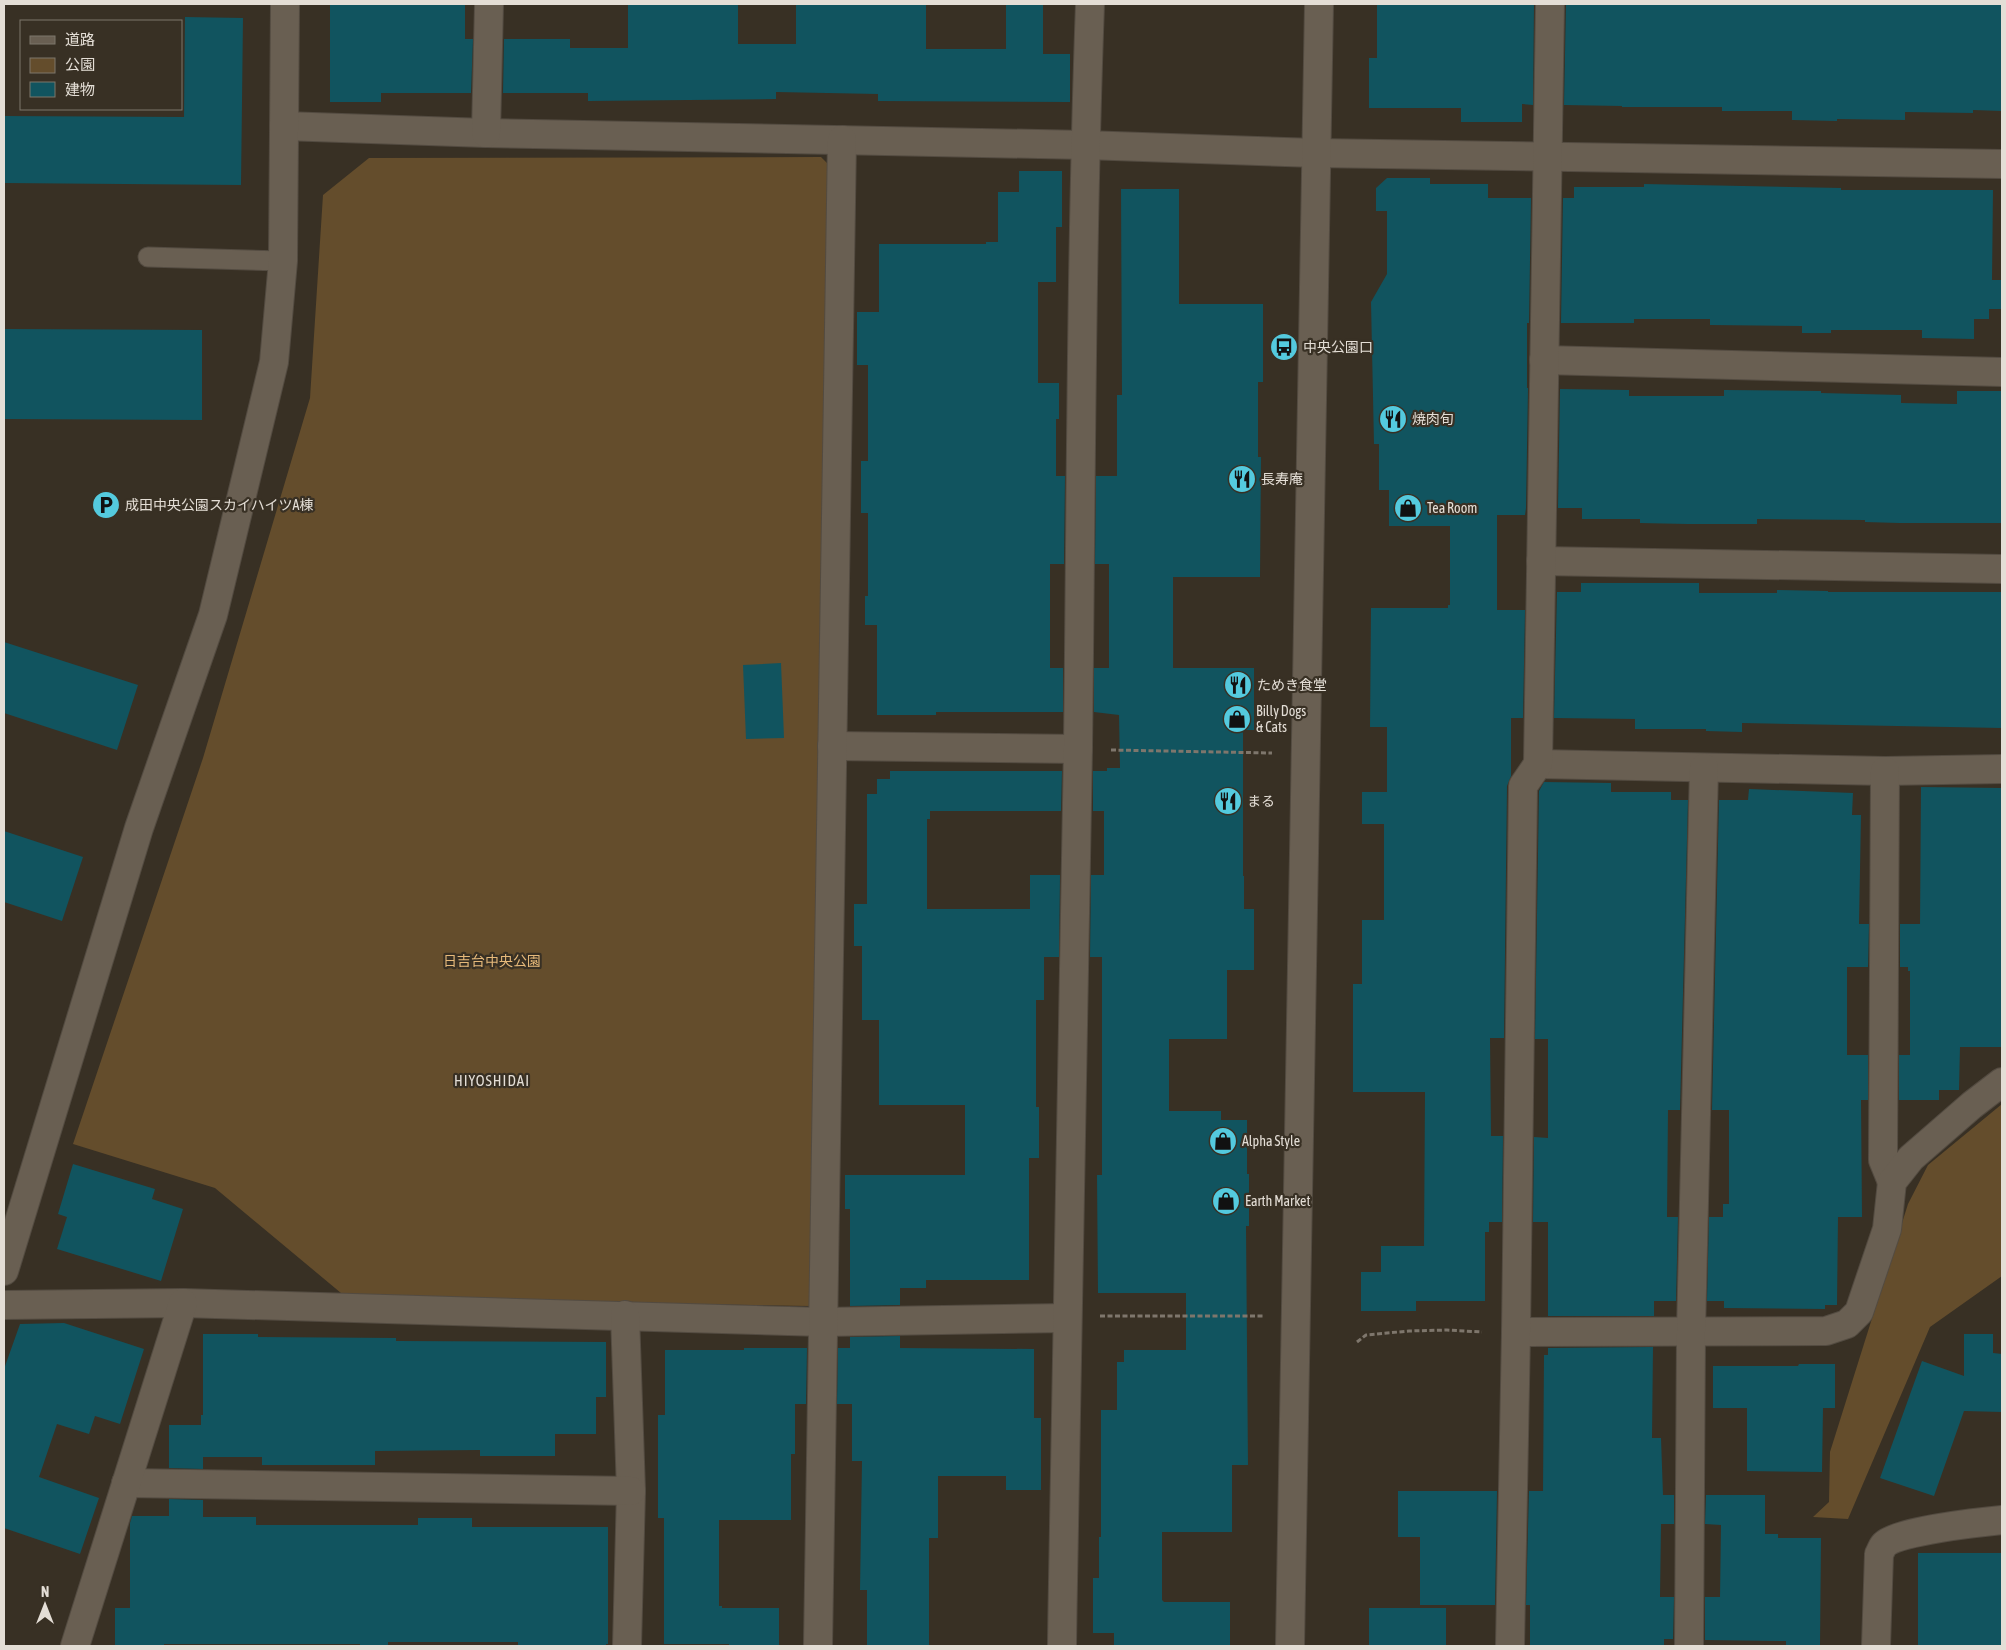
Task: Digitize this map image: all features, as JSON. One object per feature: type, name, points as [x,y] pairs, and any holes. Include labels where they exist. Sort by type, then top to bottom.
[{"type":"street","points":[[4,1271],[139,828],[213,615],[274,362],[283,261],[285,4]]},
{"type":"street","points":[[486,134],[489,4]]},
{"type":"street","points":[[1062,1646],[1066,1318],[1078,749],[1085,145],[1090,4]]},
{"type":"street","points":[[1290,1646],[1304,754],[1319,4]]},
{"type":"street","points":[[1510,1646],[1523,786],[1538,764],[1550,4]]},
{"type":"street","points":[[284,126],[486,134],[1085,145],[1316,153],[2002,164]]},
{"type":"street","points":[[818,1646],[842,140]]},
{"type":"street","points":[[1544,360],[2002,372]]},
{"type":"street","points":[[1541,561],[2002,569]]},
{"type":"street","points":[[832,746],[1078,749]]},
{"type":"street","points":[[1538,764],[1885,771],[2002,770]]},
{"type":"street","points":[[1688,1646],[1691,1332],[1704,768]]},
{"type":"street","points":[[1516,1332],[1826,1331],[1848,1324],[1859,1312],[1887,1229],[1892,1182],[1883,1160],[1885,771]]},
{"type":"street","points":[[1892,1182],[1911,1158],[1972,1105],[2002,1082]]},
{"type":"street","points":[[4,1304],[183,1303],[823,1322],[1066,1318]]},
{"type":"street","points":[[75,1646],[183,1303]]},
{"type":"street","points":[[625,1315],[631,1491],[627,1646]]},
{"type":"street","points":[[126,1483],[631,1491]]},
{"type":"street","points":[[1876,1646],[1879,1554],[1885,1543],[1903,1535],[2002,1520]]},
{"type":"lane","points":[[148,257],[283,261]]},
{"type":"path","points":[[1078,749],[1304,754]]},
{"type":"path","points":[[1066,1318],[1145,1315],[1266,1316]]},
{"type":"path","points":[[1357,1342],[1366,1335],[1409,1330],[1474,1330],[1506,1337],[1516,1332]]},
{"type":"green space","name":"日吉台中央公園","points":[[821,157],[835,171],[810,1306],[347,1298],[215,1188],[73,1144],[203,758],[310,398],[323,195],[369,158]]},
{"type":"green space","points":[[2002,1104],[2002,1276],[1930,1327],[1848,1519],[1813,1517],[1829,1502],[1830,1452],[1908,1204],[1928,1165]]},
{"type":"building","points":[[330,4],[465,4],[465,39],[473,39],[471,93],[381,93],[381,102],[330,102]]},
{"type":"building","points":[[628,4],[738,4],[738,44],[796,44],[796,4],[926,4],[926,49],[1006,49],[1006,4],[1043,4],[1043,54],[1070,54],[1070,102],[878,101],[878,94],[776,92],[776,99],[588,101],[588,93],[503,93],[504,39],[570,39],[570,48],[628,48]]},
{"type":"building","points":[[1377,4],[1534,4],[1533,105],[1522,104],[1522,122],[1461,122],[1461,108],[1369,108],[1369,58],[1377,58]]},
{"type":"building","points":[[1566,4],[2002,4],[2002,111],[1973,110],[1973,113],[1905,112],[1905,120],[1837,119],[1837,121],[1792,120],[1792,111],[1722,111],[1722,107],[1564,105]]},
{"type":"building","points":[[185,17],[243,18],[241,185],[4,183],[4,116],[184,117]]},
{"type":"building","points":[[1019,171],[1062,171],[1062,227],[1056,227],[1056,282],[1038,282],[1038,383],[1059,383],[1059,419],[1056,419],[1056,476],[1065,476],[1064,564],[1050,564],[1050,668],[1063,668],[1063,712],[936,712],[936,715],[877,715],[877,625],[865,625],[865,596],[868,596],[868,513],[861,513],[861,461],[868,461],[868,365],[857,365],[857,312],[879,312],[879,244],[986,244],[986,242],[998,242],[998,192],[1019,192]]},
{"type":"building","points":[[1387,178],[1430,178],[1430,184],[1488,184],[1488,198],[1531,198],[1529,323],[1527,323],[1526,508],[1525,515],[1497,515],[1497,610],[1525,610],[1523,718],[1511,718],[1511,776],[1507,786],[1504,1038],[1490,1038],[1491,1136],[1503,1136],[1502,1222],[1489,1222],[1489,1232],[1485,1232],[1485,1301],[1416,1301],[1416,1311],[1361,1311],[1361,1272],[1381,1272],[1381,1246],[1424,1246],[1425,1092],[1353,1092],[1353,984],[1362,984],[1362,920],[1384,920],[1384,824],[1362,824],[1362,792],[1387,792],[1387,727],[1370,727],[1371,608],[1448,608],[1448,605],[1450,605],[1450,526],[1389,526],[1389,490],[1379,490],[1379,444],[1374,444],[1371,302],[1387,274],[1387,211],[1376,211],[1376,188]]},
{"type":"building","points":[[1644,184],[1841,188],[1841,190],[1993,190],[1992,280],[2002,280],[2002,309],[1989,309],[1989,319],[1974,319],[1974,339],[1922,338],[1922,330],[1831,330],[1831,333],[1802,333],[1802,326],[1710,325],[1710,319],[1634,319],[1634,323],[1561,323],[1563,198],[1574,198],[1574,187],[1644,187]]},
{"type":"building","points":[[1121,189],[1179,189],[1179,304],[1263,304],[1263,382],[1258,382],[1258,457],[1261,457],[1260,577],[1173,577],[1173,668],[1254,668],[1254,730],[1243,730],[1243,876],[1244,909],[1254,909],[1254,970],[1227,970],[1227,1039],[1169,1039],[1169,1111],[1221,1111],[1221,1120],[1247,1120],[1247,1174],[1249,1174],[1249,1226],[1246,1226],[1248,1465],[1232,1465],[1232,1532],[1162,1532],[1162,1600],[1164,1602],[1230,1602],[1230,1646],[1114,1646],[1114,1633],[1093,1633],[1093,1578],[1099,1578],[1099,1537],[1101,1537],[1101,1410],[1117,1410],[1117,1362],[1124,1362],[1124,1350],[1186,1350],[1186,1293],[1098,1293],[1097,1175],[1102,1175],[1102,957],[1090,957],[1091,875],[1104,875],[1104,811],[1093,811],[1093,771],[1107,771],[1107,768],[1120,768],[1119,715],[1094,712],[1094,668],[1109,668],[1109,564],[1095,564],[1096,476],[1117,476],[1117,395],[1122,395]]},
{"type":"building","points":[[4,329],[202,330],[202,420],[4,419]]},
{"type":"building","points":[[1560,389],[1629,390],[1629,396],[1724,396],[1724,390],[1821,391],[1821,393],[1901,395],[1901,403],[1957,404],[1957,391],[2002,391],[2002,523],[1899,523],[1865,522],[1865,520],[1757,519],[1757,524],[1687,524],[1640,523],[1640,519],[1582,519],[1582,508],[1558,508]]},
{"type":"building","points":[[1581,583],[1699,583],[1699,593],[1777,593],[1777,590],[1828,592],[2002,592],[2002,728],[1742,723],[1742,732],[1706,731],[1706,729],[1635,729],[1635,719],[1554,718],[1557,592],[1581,592]]},
{"type":"building","points":[[4,642],[138,685],[117,750],[4,713]]},
{"type":"building","points":[[781,663],[784,738],[746,739],[743,665]]},
{"type":"building","points":[[890,771],[1062,771],[1061,811],[930,811],[930,819],[927,819],[927,909],[1030,909],[1030,875],[1060,875],[1059,957],[1044,957],[1044,1000],[1036,1000],[1036,1107],[1039,1107],[1039,1158],[1029,1158],[1029,1280],[926,1280],[926,1288],[900,1288],[900,1305],[850,1306],[850,1209],[845,1209],[845,1175],[965,1175],[965,1105],[879,1105],[879,1020],[862,1020],[862,946],[854,946],[854,904],[867,904],[867,794],[877,794],[877,779],[890,779]]},
{"type":"building","points":[[1544,782],[1611,783],[1611,792],[1671,792],[1671,800],[1688,800],[1680,1110],[1668,1110],[1667,1217],[1678,1217],[1676,1301],[1654,1301],[1654,1316],[1548,1316],[1548,1222],[1533,1222],[1534,1137],[1548,1138],[1548,1039],[1535,1039],[1539,791]]},
{"type":"building","points":[[1921,787],[2002,788],[2002,1047],[1960,1047],[1959,1090],[1939,1090],[1939,1100],[1899,1100],[1899,1055],[1910,1055],[1910,971],[1908,971],[1908,967],[1900,967],[1900,924],[1920,924]]},
{"type":"building","points":[[1749,789],[1853,793],[1852,815],[1861,815],[1859,924],[1869,924],[1868,967],[1847,967],[1847,1055],[1868,1055],[1868,1100],[1861,1100],[1862,1217],[1838,1217],[1837,1305],[1825,1305],[1825,1309],[1724,1308],[1724,1301],[1707,1301],[1709,1217],[1723,1217],[1723,1204],[1729,1204],[1729,1110],[1712,1110],[1719,800],[1748,800]]},
{"type":"building","points":[[4,831],[83,857],[62,921],[4,902]]},
{"type":"building","points":[[73,1164],[155,1189],[152,1199],[183,1209],[161,1281],[57,1249],[67,1217],[58,1214]]},
{"type":"building","points":[[64,1323],[144,1349],[120,1424],[95,1416],[89,1434],[57,1424],[39,1477],[99,1498],[80,1554],[4,1528],[4,1369],[20,1324]]},
{"type":"building","points":[[203,1334],[258,1334],[258,1337],[396,1338],[396,1341],[606,1342],[606,1397],[596,1397],[596,1434],[555,1434],[555,1456],[480,1456],[480,1450],[375,1451],[375,1465],[262,1465],[262,1457],[203,1457],[203,1469],[169,1468],[169,1425],[201,1425],[201,1415],[203,1415]]},
{"type":"building","points":[[1964,1334],[1993,1334],[1993,1353],[2002,1354],[2002,1412],[1964,1411],[1934,1496],[1880,1478],[1922,1361],[1964,1376]]},
{"type":"building","points":[[900,1336],[900,1348],[1034,1349],[1034,1418],[1041,1418],[1041,1490],[1006,1490],[1006,1476],[938,1476],[938,1538],[929,1538],[929,1646],[867,1646],[867,1590],[860,1590],[862,1461],[852,1461],[852,1404],[837,1404],[838,1348],[850,1348],[850,1337]]},
{"type":"building","points":[[1653,1347],[1652,1438],[1661,1438],[1663,1495],[1674,1495],[1674,1524],[1661,1524],[1660,1597],[1674,1597],[1673,1639],[1664,1639],[1664,1646],[1530,1646],[1530,1605],[1526,1605],[1529,1491],[1543,1491],[1544,1355],[1548,1355],[1548,1348]]},
{"type":"building","points":[[744,1348],[807,1348],[806,1404],[795,1404],[795,1454],[791,1454],[791,1520],[719,1520],[719,1606],[722,1606],[722,1608],[779,1608],[779,1646],[664,1644],[664,1518],[658,1518],[658,1415],[665,1415],[665,1350],[744,1350]]},
{"type":"building","points":[[1799,1364],[1835,1364],[1835,1408],[1823,1408],[1822,1472],[1747,1471],[1747,1408],[1713,1408],[1713,1366],[1798,1366]]},
{"type":"building","points":[[1398,1491],[1497,1491],[1495,1605],[1420,1605],[1420,1537],[1398,1537]]},
{"type":"building","points":[[1706,1495],[1765,1495],[1765,1534],[1778,1534],[1778,1538],[1821,1538],[1820,1646],[1786,1646],[1786,1641],[1705,1640],[1705,1597],[1720,1597],[1721,1525],[1705,1524]]},
{"type":"building","points":[[169,1499],[203,1500],[203,1517],[256,1517],[256,1525],[418,1525],[418,1518],[472,1518],[472,1527],[608,1527],[608,1644],[606,1646],[518,1646],[518,1642],[388,1642],[388,1646],[360,1646],[360,1644],[164,1644],[164,1646],[115,1646],[115,1608],[130,1608],[130,1523],[132,1516],[169,1516]]},
{"type":"building","points":[[1918,1553],[2002,1553],[2002,1646],[1918,1646]]},
{"type":"building","points":[[1369,1608],[1446,1608],[1446,1646],[1369,1646]]},
{"type":"place","name":"中央公園口","points":[[1284,347]]},
{"type":"place","name":"焼肉旬","points":[[1393,419]]},
{"type":"place","name":"長寿庵","points":[[1242,479]]},
{"type":"place","name":"成田中央公園スカイハイツA棟","points":[[106,505]]},
{"type":"place","name":"Tea Room","points":[[1408,508]]},
{"type":"place","name":"ためき食堂","points":[[1238,685]]},
{"type":"place","name":"Billy Dogs & Cats","points":[[1237,719]]},
{"type":"place","name":"まる","points":[[1228,801]]},
{"type":"place","name":"Alpha Style","points":[[1223,1141]]},
{"type":"place","name":"Earth Market","points":[[1226,1201]]},
{"type":"district","name":"HIYOSHIDAI","points":[[492,1081]]}]
